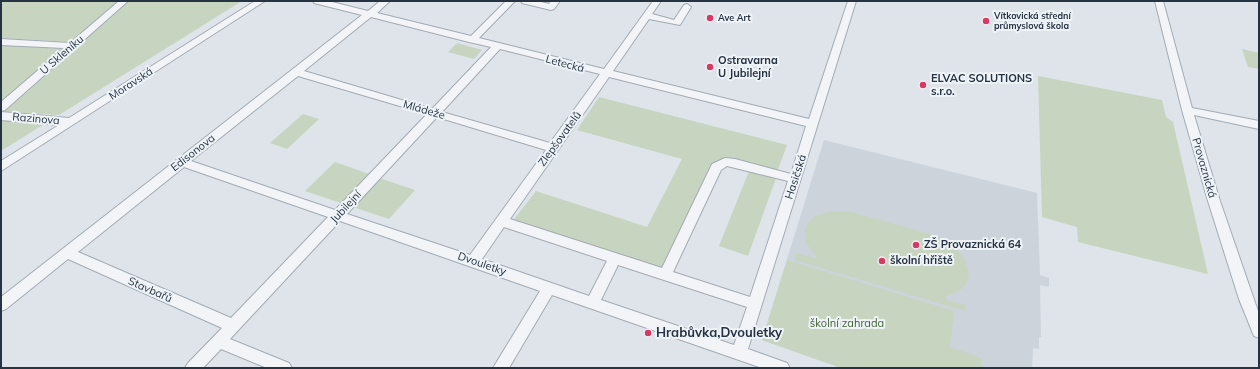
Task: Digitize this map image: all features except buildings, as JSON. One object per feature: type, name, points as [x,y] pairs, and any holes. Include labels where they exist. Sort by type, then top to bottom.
[{"type":"street","name":"U Skleníku","points":[[1,108],[124,1]]},
{"type":"street","name":"Moravská","points":[[1,167],[261,1]]},
{"type":"street","name":"Letecká","points":[[317,1],[370,13],[606,74],[813,124]]},
{"type":"street","name":"Edisonova","points":[[1,305],[386,1]]},
{"type":"street","points":[[472,40],[511,1]]},
{"type":"street","points":[[525,1],[551,7],[556,1]]},
{"type":"street","name":"Zlepšovatelů","points":[[473,261],[657,1]]},
{"type":"street","name":"Hasičská","points":[[739,353],[852,1]]},
{"type":"street","name":"Provaznická","points":[[1159,1],[1187,110],[1214,201],[1246,299],[1259,332]]},
{"type":"street","points":[[647,16],[677,23],[687,7]]},
{"type":"street","points":[[1,42],[73,46]]},
{"type":"street","name":"Jubilejní","points":[[193,368],[498,46]]},
{"type":"street","name":"Mládeže","points":[[295,72],[553,148]]},
{"type":"street","points":[[1187,110],[1259,125]]},
{"type":"street","name":"Razinova","points":[[1,116],[71,122]]},
{"type":"street","name":"Dvouletky","points":[[182,162],[550,287],[782,368]]},
{"type":"street","points":[[666,275],[716,166],[725,162],[735,163],[795,179]]},
{"type":"street","points":[[501,221],[755,304]]},
{"type":"street","name":"Stavbařů","points":[[67,253],[233,326]]},
{"type":"street","points":[[593,302],[615,258]]},
{"type":"street","points":[[501,368],[550,287]]},
{"type":"street","points":[[219,341],[284,368]]},
{"type":"shaded area","name":"ZŠ Provaznická 64","points":[[824,140],[1037,193],[1040,275],[1049,278],[1049,287],[1040,285],[1041,337],[1039,337],[1039,349],[1033,348],[1032,368],[841,368],[762,340]]},
{"type":"green space","points":[[1,1],[119,1],[71,42],[1,38]]},
{"type":"green space","points":[[129,1],[242,1],[59,115],[4,112]]},
{"type":"green space","points":[[457,43],[482,50],[474,59],[448,52]]},
{"type":"green space","points":[[1,45],[3,45],[64,49],[1,103]]},
{"type":"green space","points":[[1242,49],[1259,53],[1259,69],[1248,67]]},
{"type":"green space","points":[[1038,76],[1162,100],[1166,117],[1173,122],[1208,274],[1078,242],[1077,227],[1042,217]]},
{"type":"green space","points":[[599,97],[787,145],[777,172],[727,159],[712,164],[663,270],[512,222],[536,191],[647,227],[682,159],[577,130]]},
{"type":"green space","points":[[303,114],[319,119],[287,149],[270,143]]},
{"type":"green space","points":[[1,120],[46,123],[1,151]]},
{"type":"green space","points":[[335,162],[369,174],[341,203],[305,191]]},
{"type":"green space","points":[[749,171],[776,178],[748,256],[719,246]]},
{"type":"green space","points":[[379,178],[415,190],[389,219],[353,207]]},
{"type":"green space","name":"školní hřiště","points":[[830,211],[851,212],[934,235],[948,242],[962,255],[968,268],[969,276],[966,284],[959,291],[945,297],[947,300],[966,305],[965,311],[795,260],[796,253],[818,259],[806,243],[805,230],[807,224],[815,216]]},
{"type":"green space","name":"školní zahrada","points":[[787,260],[954,311],[950,347],[982,358],[981,366],[986,368],[841,368],[762,340]]},
{"type":"place","name":"Ave Art","points":[[710,18]]},
{"type":"place","name":"Vítkovická střední průmyslová škola","points":[[986,21]]},
{"type":"place","name":"Ostravarna U Jubilejní","points":[[710,67]]},
{"type":"place","name":"ELVAC SOLUTIONS s.r.o.","points":[[923,85]]},
{"type":"place","name":"ZŠ Provaznická 64","points":[[916,245]]},
{"type":"place","name":"školní hřiště","points":[[882,261]]},
{"type":"place","name":"Hrabůvka,Dvouletky","points":[[648,333]]}]
